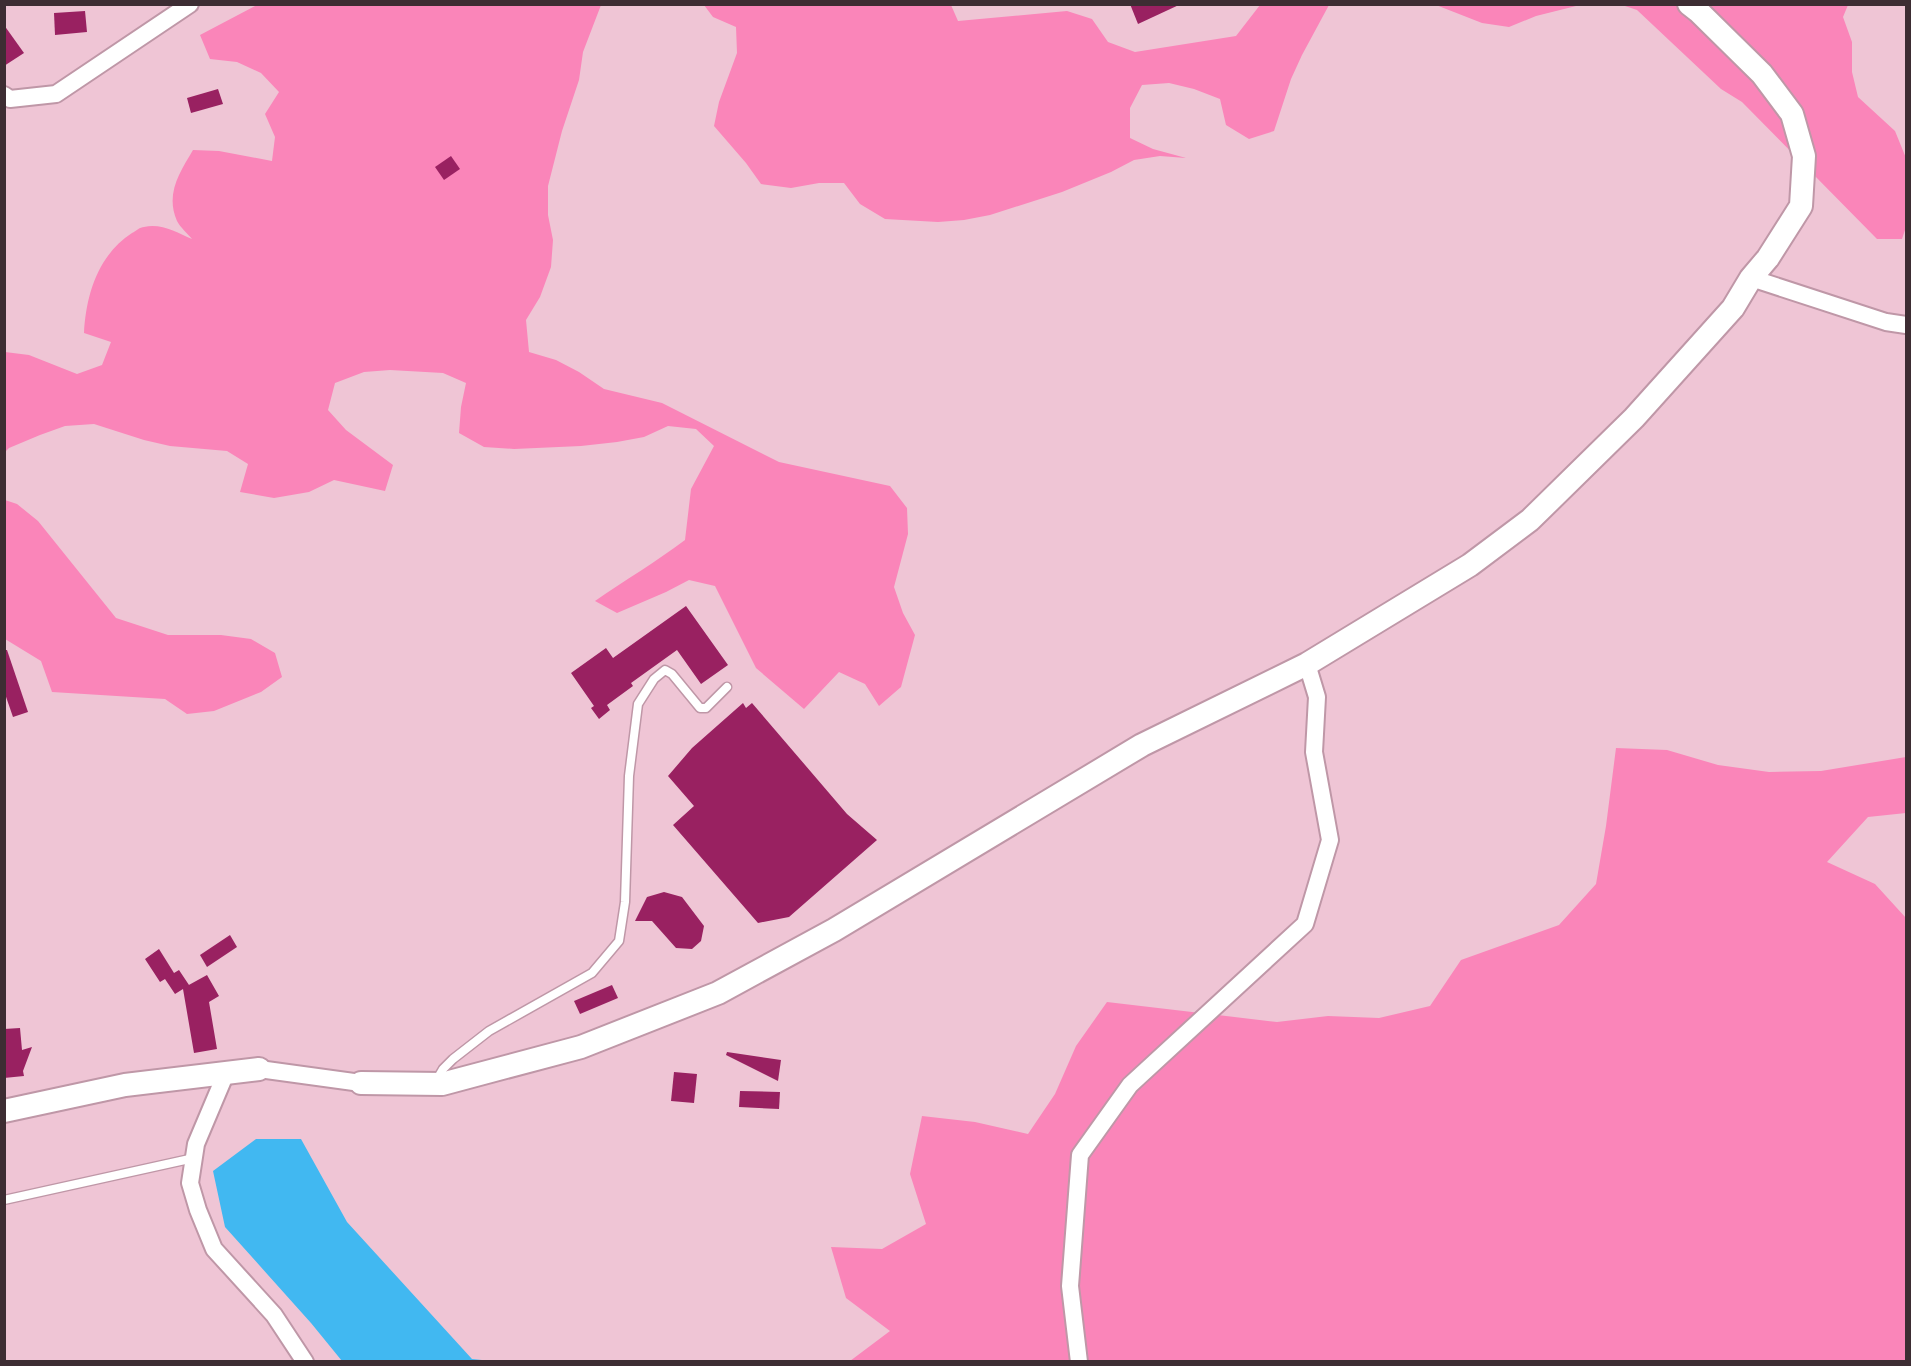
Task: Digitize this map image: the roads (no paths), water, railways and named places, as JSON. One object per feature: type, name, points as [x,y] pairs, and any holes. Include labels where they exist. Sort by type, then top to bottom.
[{"type":"street","points":[[4,95],[10,99],[56,94],[190,4]]},
{"type":"street","points":[[4,1111],[125,1085],[259,1069],[361,1083],[442,1084],[581,1047],[718,993],[834,930],[1142,745],[1307,664],[1470,565],[1530,520],[1634,418],[1733,308],[1801,206],[1804,156],[1792,114],[1762,74],[1689,4]]},
{"type":"street","points":[[1751,278],[1886,322],[1906,325]]},
{"type":"street","points":[[1079,1362],[1070,1286],[1080,1155],[1130,1085],[1305,924],[1330,840],[1314,752],[1317,697],[1307,664]]},
{"type":"street","points":[[226,1072],[196,1144],[190,1183],[214,1249],[274,1315],[304,1362]]},
{"type":"lane","points":[[434,1084],[443,1069],[453,1059],[489,1031],[592,973],[620,941],[625,902],[629,776],[638,704],[654,679],[665,670],[672,674],[700,708],[706,708],[727,687]]},
{"type":"lane","points":[[4,1200],[194,1158]]},
{"type":"water","points":[[256,1139],[301,1139],[347,1222],[472,1359],[492,1361],[342,1361],[225,1227],[213,1171]]}]
